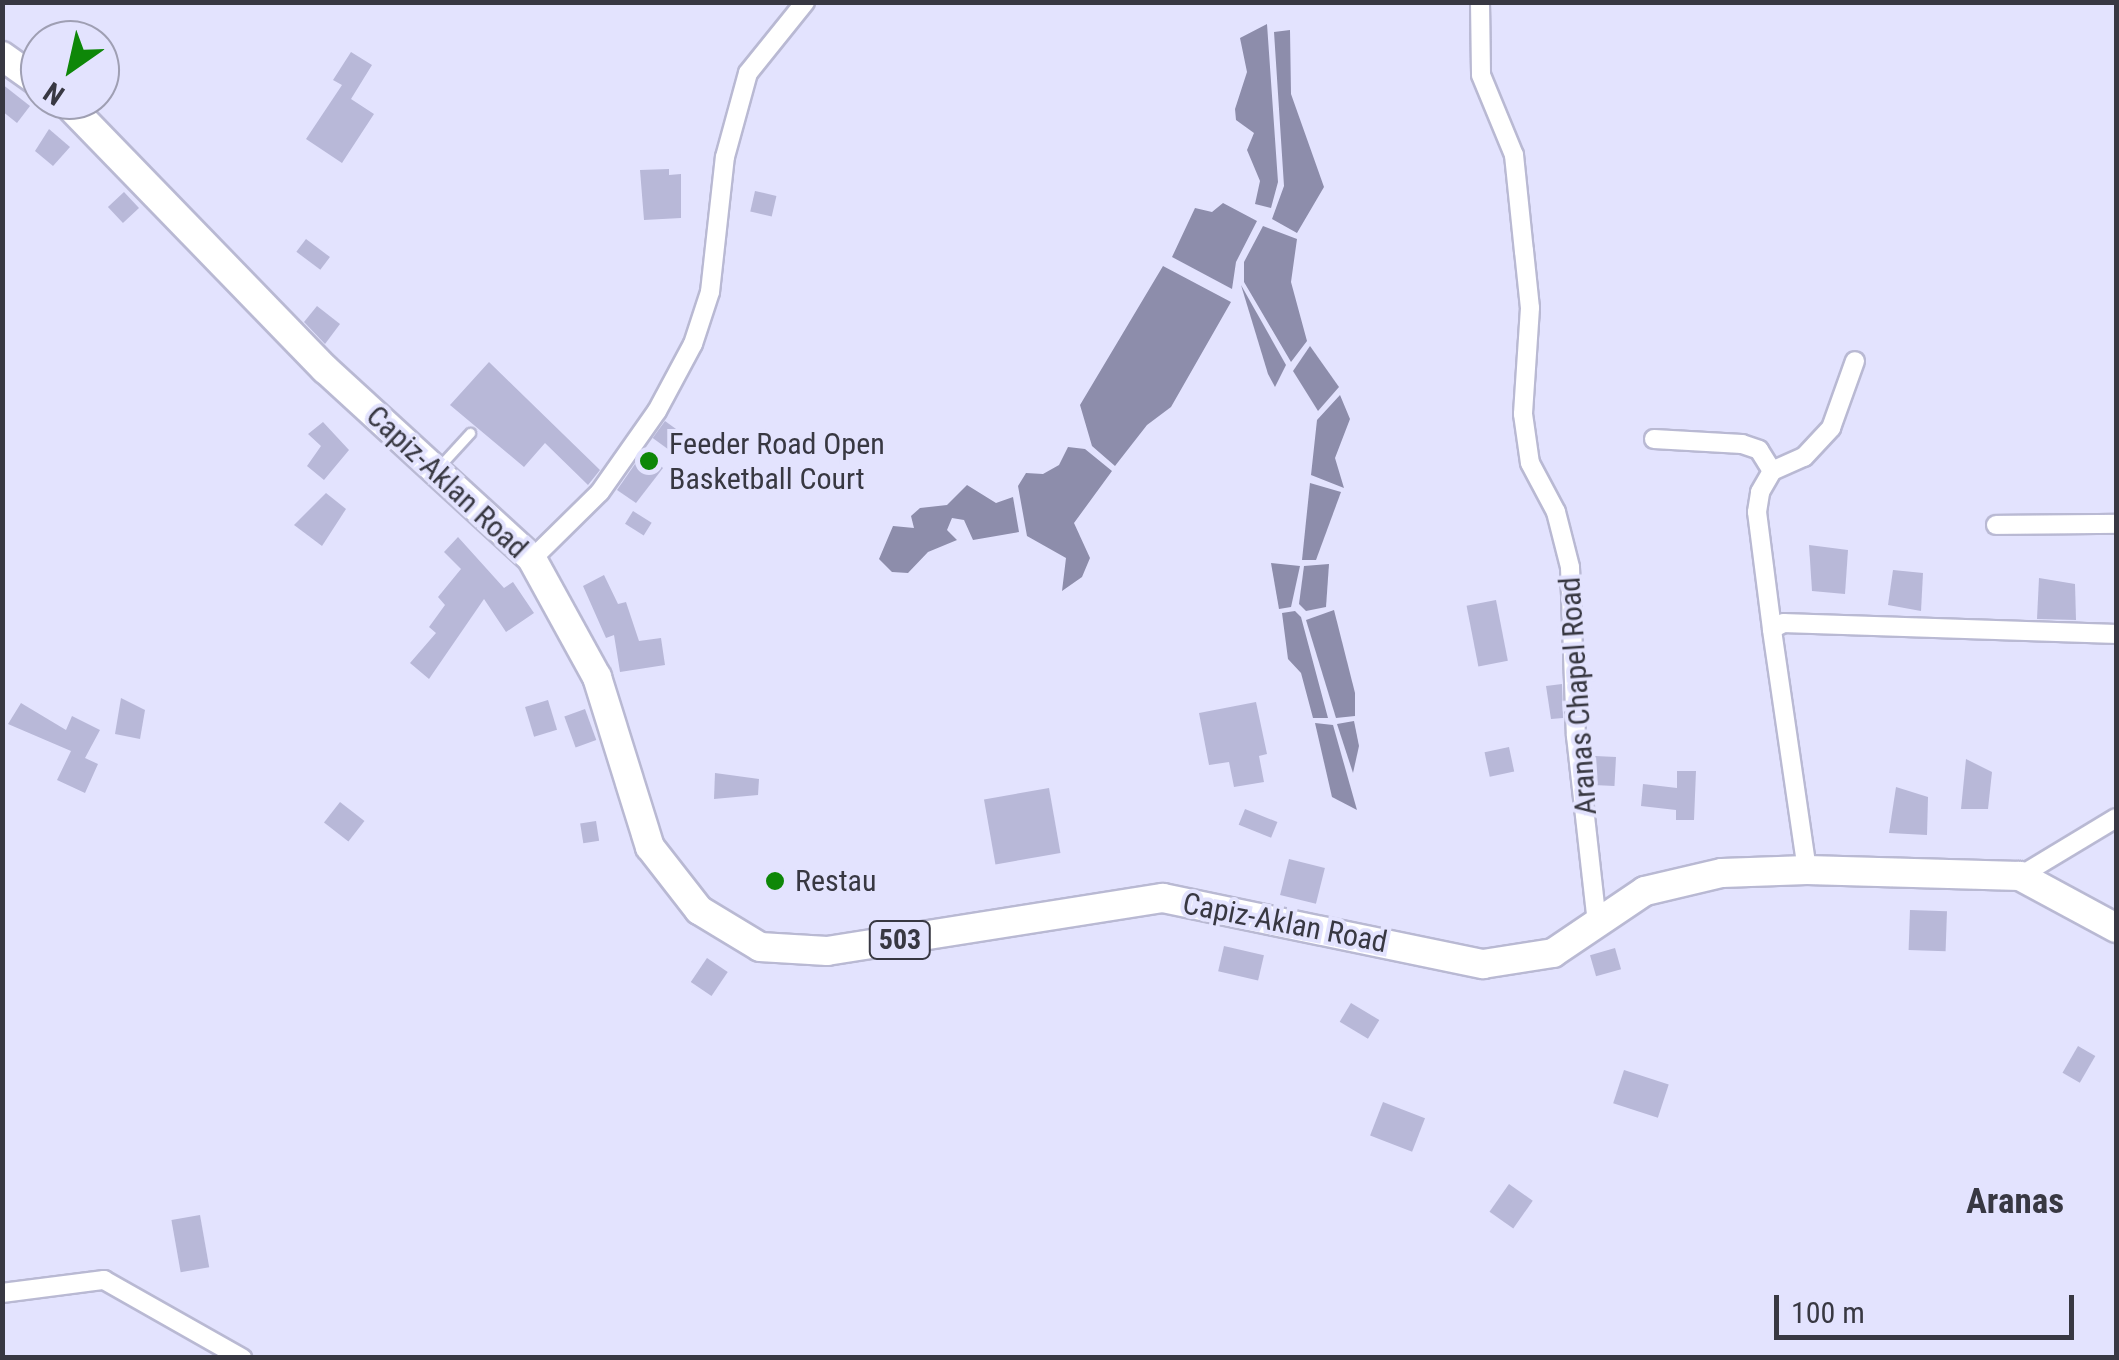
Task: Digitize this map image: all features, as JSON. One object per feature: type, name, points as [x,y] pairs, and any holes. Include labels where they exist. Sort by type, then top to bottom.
[{"type":"main road","name":"Capiz-Aklan Road","points":[[83,120],[325,369],[532,559],[597,677],[650,848],[699,910],[760,947],[827,952],[1163,898],[1483,964],[1553,953],[1645,891],[1722,873],[1808,870],[2020,876],[2116,928]]},
{"type":"street","points":[[532,559],[600,492],[657,411],[693,344],[710,292],[725,157],[748,73],[805,2]]},
{"type":"street","name":"Aranas Chapel Road","points":[[1480,2],[1481,74],[1514,155],[1524,251],[1530,462],[1556,512],[1570,567],[1576,736],[1596,924]]},
{"type":"street","points":[[1808,870],[1756,512],[1772,471],[1804,457],[1831,428],[1855,361]]},
{"type":"street","points":[[1654,439],[1742,444],[1759,450],[1772,471]]},
{"type":"street","points":[[1996,525],[2116,524]]},
{"type":"street","points":[[1772,629],[1784,623],[2116,634]]},
{"type":"street","points":[[2020,876],[2116,818]]},
{"type":"street","points":[[2,1293],[104,1280],[242,1358]]},
{"type":"lane","points":[[435,471],[470,432]]},
{"type":"water","points":[[1267,24],[1278,182],[1271,208],[1255,204],[1260,181],[1247,150],[1254,133],[1236,120],[1235,109],[1247,72],[1240,38]]},
{"type":"water","points":[[1290,30],[1291,94],[1324,187],[1297,233],[1272,219],[1284,186],[1274,32]]},
{"type":"water","points":[[1223,203],[1257,221],[1236,262],[1232,289],[1172,257],[1195,208],[1212,212]]},
{"type":"water","points":[[1263,226],[1297,239],[1291,282],[1307,341],[1291,362],[1244,282],[1244,262]]},
{"type":"water","points":[[1163,266],[1231,302],[1171,407],[1147,425],[1115,466],[1092,446],[1080,405]]},
{"type":"water","points":[[1241,285],[1286,365],[1275,387],[1268,374]]},
{"type":"water","points":[[1310,346],[1339,387],[1318,411],[1293,371]]},
{"type":"water","points":[[1340,395],[1350,419],[1335,458],[1344,488],[1311,475],[1317,420]]},
{"type":"water","points":[[1068,447],[1085,449],[1112,471],[1074,523],[1090,558],[1082,577],[1062,591],[1066,558],[1027,536],[1018,486],[1026,473],[1043,474],[1059,465]]},
{"type":"water","points":[[1310,483],[1341,492],[1316,560],[1302,560]]},
{"type":"water","points":[[967,485],[996,503],[1013,497],[1019,532],[973,540],[964,520],[952,518],[947,530],[957,540],[928,552],[908,573],[892,572],[879,559],[893,526],[914,528],[911,516],[920,508],[947,505]]},
{"type":"water","points":[[1271,563],[1300,566],[1291,607],[1279,609]]},
{"type":"water","points":[[1329,564],[1326,607],[1306,611],[1299,604],[1304,566]]},
{"type":"water","points":[[1334,610],[1355,693],[1355,716],[1336,718],[1306,620]]},
{"type":"water","points":[[1295,611],[1301,617],[1328,718],[1313,718],[1301,673],[1288,659],[1282,613]]},
{"type":"water","points":[[1354,721],[1359,746],[1353,773],[1337,724]]},
{"type":"water","points":[[1315,723],[1333,725],[1357,810],[1332,797]]},
{"type":"building","points":[[351,52],[372,65],[351,99],[374,114],[342,163],[306,139],[342,85],[333,80]]},
{"type":"building","points":[[2,84],[20,98],[20,119],[17,123],[2,111]]},
{"type":"building","points":[[49,129],[70,147],[53,166],[35,151]]},
{"type":"building","points":[[669,169],[669,175],[681,174],[681,218],[644,220],[640,170]]},
{"type":"building","points":[[755,191],[776,196],[772,216],[750,211]]},
{"type":"building","points":[[124,192],[139,208],[123,223],[108,207]]},
{"type":"building","points":[[306,239],[330,257],[320,270],[296,252]]},
{"type":"building","points":[[317,306],[340,324],[325,344],[304,322]]},
{"type":"building","points":[[489,362],[600,470],[588,485],[545,443],[524,467],[450,405]]},
{"type":"building","points":[[665,421],[686,436],[674,453],[653,438]]},
{"type":"building","points":[[323,422],[349,450],[324,480],[307,466],[321,446],[308,434]]},
{"type":"building","points":[[644,451],[663,468],[636,503],[617,490]]},
{"type":"building","points":[[326,493],[346,509],[322,546],[294,525]]},
{"type":"building","points":[[633,511],[652,523],[644,535],[625,524]]},
{"type":"building","points":[[458,537],[504,588],[513,582],[534,613],[506,632],[484,599],[429,679],[410,663],[436,633],[429,627],[445,605],[438,597],[461,569],[444,552]]},
{"type":"building","points":[[1809,545],[1848,550],[1845,594],[1812,591]]},
{"type":"building","points":[[1893,570],[1923,573],[1921,611],[1888,605]]},
{"type":"building","points":[[604,575],[618,604],[626,602],[639,641],[661,638],[665,665],[620,672],[614,635],[606,638],[583,586]]},
{"type":"building","points":[[2039,578],[2075,584],[2076,620],[2037,619]]},
{"type":"building","points":[[1496,600],[1508,661],[1478,667],[1467,606]]},
{"type":"building","points":[[1562,684],[1563,718],[1551,719],[1546,686]]},
{"type":"building","points":[[121,698],[145,710],[140,739],[115,734]]},
{"type":"building","points":[[548,700],[557,730],[534,737],[525,707]]},
{"type":"building","points":[[1256,702],[1267,754],[1259,756],[1264,782],[1234,787],[1229,762],[1209,765],[1199,713]]},
{"type":"building","points":[[21,703],[66,730],[72,716],[100,730],[85,758],[98,764],[85,793],[57,780],[71,751],[8,724]]},
{"type":"building","points":[[585,709],[596,740],[576,748],[564,717]]},
{"type":"building","points":[[1509,747],[1514,771],[1490,777],[1485,752]]},
{"type":"building","points":[[1595,756],[1616,757],[1614,786],[1593,785]]},
{"type":"building","points":[[1966,759],[1992,772],[1988,809],[1961,809]]},
{"type":"building","points":[[1677,771],[1696,771],[1694,820],[1676,820],[1676,810],[1641,806],[1643,784],[1677,788]]},
{"type":"building","points":[[715,773],[759,779],[758,795],[714,799]]},
{"type":"building","points":[[1896,787],[1928,797],[1927,835],[1889,833]]},
{"type":"building","points":[[1049,788],[1060,853],[995,864],[984,799]]},
{"type":"building","points":[[340,802],[364,821],[348,842],[324,822]]},
{"type":"building","points":[[1245,809],[1277,822],[1271,838],[1239,825]]},
{"type":"building","points":[[596,821],[599,841],[583,843],[580,824]]},
{"type":"building","points":[[1289,859],[1325,868],[1316,904],[1280,895]]},
{"type":"building","points":[[1910,910],[1947,911],[1946,951],[1909,950]]},
{"type":"building","points":[[1224,946],[1264,955],[1258,981],[1218,971]]},
{"type":"building","points":[[1615,948],[1621,969],[1596,976],[1590,955]]},
{"type":"building","points":[[707,958],[728,972],[712,996],[691,982]]},
{"type":"building","points":[[1351,1003],[1379,1020],[1368,1039],[1340,1022]]},
{"type":"building","points":[[2078,1046],[2095,1056],[2080,1083],[2062,1073]]},
{"type":"building","points":[[1624,1070],[1669,1085],[1658,1118],[1613,1103]]},
{"type":"building","points":[[1383,1102],[1425,1118],[1412,1152],[1370,1136]]},
{"type":"building","points":[[1509,1184],[1533,1201],[1513,1228],[1489,1212]]},
{"type":"building","points":[[200,1215],[209,1267],[181,1272],[171,1220]]},
{"type":"place","name":"Feeder Road Open Basketball Court","points":[[649,461]]},
{"type":"place","name":"Restau","points":[[775,881]]},
{"type":"district","name":"Aranas","points":[[2015,1202]]}]
